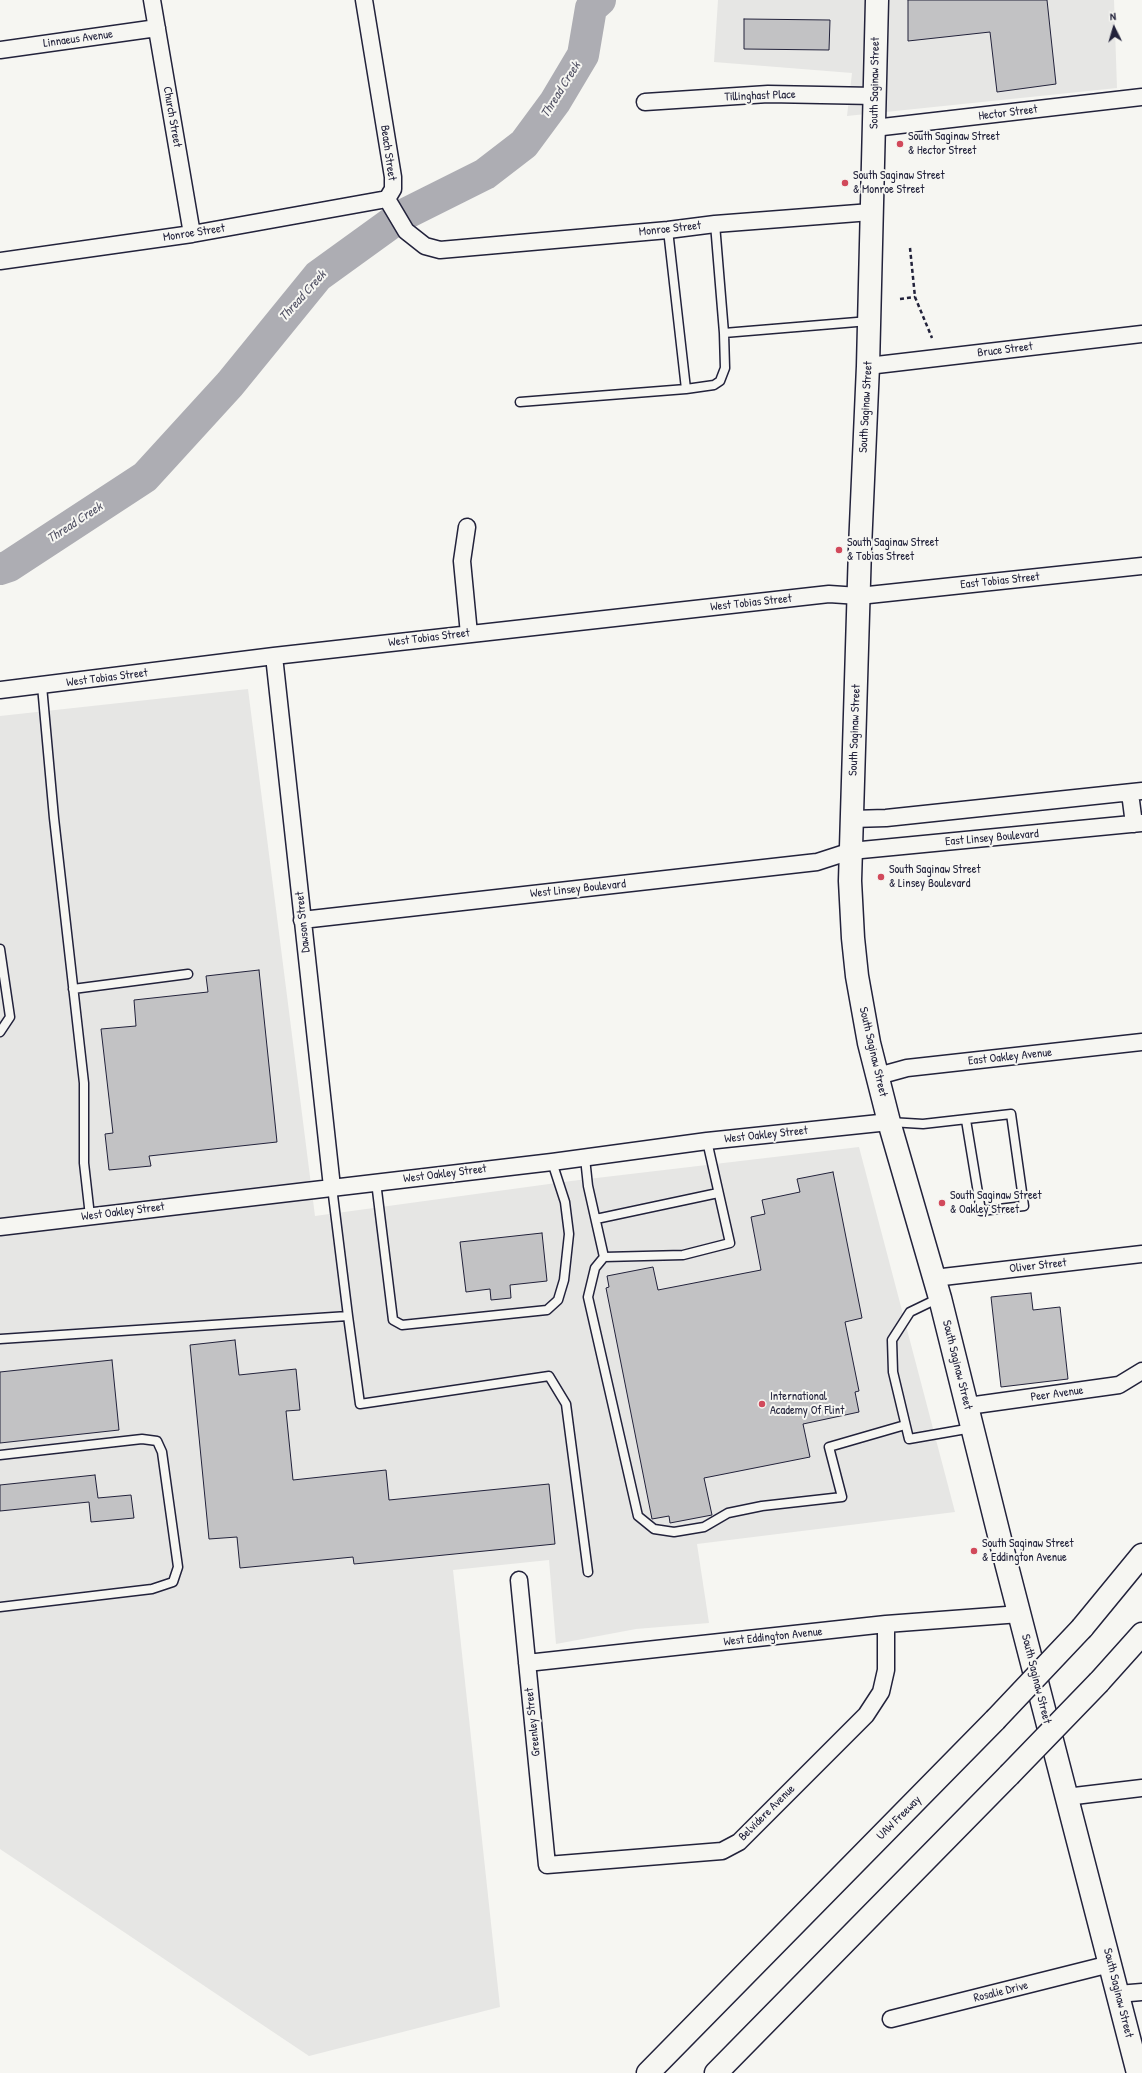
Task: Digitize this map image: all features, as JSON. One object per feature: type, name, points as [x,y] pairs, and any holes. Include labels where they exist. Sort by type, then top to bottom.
[{"type":"main road","name":"South Saginaw Street","points":[[877,0],[868,366],[850,889],[857,976],[869,1043],[889,1122],[937,1288],[968,1406],[972,1428],[1066,1797],[1138,2073]]},
{"type":"main road","name":"UAW Freeway","points":[[648,2073],[995,1720],[1082,1628],[1142,1555]]},
{"type":"main road","points":[[716,2073],[1009,1775],[1099,1682],[1142,1634]]},
{"type":"street","name":"Church Street","points":[[152,0],[192,234]]},
{"type":"street","name":"Beach Street","points":[[364,0],[393,177],[393,189],[387,199],[406,231],[425,246],[440,250],[470,246]]},
{"type":"street","name":"Linnaeus Avenue","points":[[0,50],[157,28]]},
{"type":"street","name":"Tillinghast Place","points":[[645,102],[768,94],[875,96]]},
{"type":"street","name":"Hector Street","points":[[874,128],[1142,97]]},
{"type":"street","name":"Monroe Street","points":[[0,261],[192,234],[387,199]]},
{"type":"street","name":"Monroe Street","points":[[470,246],[668,230],[715,224],[871,212]]},
{"type":"street","name":"Bruce Street","points":[[868,366],[1142,334]]},
{"type":"street","points":[[467,528],[462,562],[469,634]]},
{"type":"street","name":"East Tobias Street","points":[[859,596],[1142,566]]},
{"type":"street","name":"West Tobias Street","points":[[0,690],[42,686],[274,656],[829,594],[859,596]]},
{"type":"street","name":"Dawson Street","points":[[274,656],[332,1187]]},
{"type":"street","name":"East Linsey Boulevard","points":[[851,851],[1138,824],[1136,792],[886,818],[852,819]]},
{"type":"street","name":"West Linsey Boulevard","points":[[302,920],[817,862],[851,851]]},
{"type":"street","name":"East Oakley Avenue","points":[[878,1076],[908,1068],[1142,1042]]},
{"type":"street","name":"West Oakley Street","points":[[0,1227],[585,1158],[707,1141],[889,1122]]},
{"type":"street","name":"Oliver Street","points":[[937,1288],[1142,1254]]},
{"type":"street","name":"Peer Avenue","points":[[968,1406],[1119,1385],[1142,1371]]},
{"type":"street","name":"Greenley Street","points":[[519,1580],[547,1865]]},
{"type":"street","name":"West Eddington Avenue","points":[[527,1663],[886,1624],[1020,1614]]},
{"type":"street","name":"Belvidere Avenue","points":[[547,1865],[722,1851],[739,1842],[866,1715],[881,1692],[886,1670],[886,1624]]},
{"type":"street","points":[[1066,1797],[1142,1788]]},
{"type":"street","name":"Rosalie Drive","points":[[892,2020],[1110,1964]]},
{"type":"street","points":[[1118,1994],[1142,1992]]},
{"type":"lane","points":[[520,402],[686,389],[714,385],[720,381],[725,368],[724,333],[715,224]]},
{"type":"lane","points":[[668,230],[686,389]]},
{"type":"lane","points":[[724,333],[869,321]]},
{"type":"lane","points":[[42,686],[84,1084],[84,1163],[90,1216]]},
{"type":"lane","points":[[0,948],[10,1017],[0,1032]]},
{"type":"lane","points":[[73,989],[188,974]]},
{"type":"lane","points":[[889,1122],[923,1124],[1011,1114],[1024,1206],[981,1212],[966,1120]]},
{"type":"lane","points":[[707,1141],[730,1243],[683,1255],[604,1257],[595,1268],[588,1297],[638,1516],[654,1529],[674,1532],[704,1527],[728,1513],[762,1506],[842,1497],[829,1447],[905,1424]]},
{"type":"lane","points":[[585,1158],[588,1186],[604,1257]]},
{"type":"lane","points":[[376,1182],[393,1320],[402,1325],[547,1310],[558,1300],[564,1280],[569,1234],[565,1202],[552,1162]]},
{"type":"lane","points":[[332,1187],[360,1404],[549,1376],[566,1404],[588,1572]]},
{"type":"lane","points":[[596,1219],[717,1189]]},
{"type":"lane","points":[[937,1288],[910,1312],[892,1340],[893,1372],[905,1424],[909,1439],[972,1428]]},
{"type":"lane","points":[[0,1339],[348,1316]]},
{"type":"lane","points":[[0,1455],[142,1439],[157,1440],[162,1452],[178,1567],[173,1582],[152,1589],[0,1607]]},
{"type":"path","points":[[910,248],[915,297],[932,338]]},
{"type":"path","points":[[900,299],[915,297]]},
{"type":"shaded area","points":[[718,0],[1114,0],[1117,88],[847,116],[852,73],[714,62]]},
{"type":"shaded area","points":[[248,689],[315,1216],[571,1181],[859,1147],[955,1512],[697,1544],[709,1623],[636,1629],[556,1644],[549,1560],[453,1570],[500,2007],[309,2056],[0,1849],[0,716]]},
{"type":"building","points":[[908,0],[1047,0],[1056,84],[997,92],[990,32],[908,41]]},
{"type":"building","points":[[744,19],[830,20],[829,50],[744,49]]},
{"type":"building","points":[[259,970],[277,1142],[149,1156],[151,1166],[109,1170],[105,1134],[113,1133],[101,1029],[136,1026],[134,1000],[208,992],[206,976]]},
{"type":"building","points":[[833,1172],[862,1318],[845,1322],[859,1391],[855,1392],[859,1412],[803,1424],[810,1457],[704,1478],[712,1515],[670,1523],[669,1516],[652,1519],[606,1288],[609,1287],[607,1276],[653,1267],[658,1290],[761,1270],[751,1217],[765,1214],[762,1200],[800,1192],[797,1179]]},
{"type":"building","points":[[542,1233],[547,1281],[510,1285],[511,1298],[491,1300],[490,1289],[466,1292],[460,1242]]},
{"type":"building","points":[[1031,1293],[1033,1310],[1060,1307],[1068,1379],[1001,1387],[991,1297]]},
{"type":"building","points":[[235,1340],[239,1375],[296,1369],[300,1410],[286,1411],[293,1480],[386,1470],[389,1500],[549,1484],[555,1544],[354,1564],[353,1557],[240,1568],[237,1537],[209,1539],[190,1345]]},
{"type":"building","points":[[112,1360],[119,1430],[0,1443],[0,1372]]},
{"type":"building","points":[[95,1475],[98,1498],[131,1495],[134,1518],[91,1522],[89,1502],[0,1511],[0,1485]]},
{"type":"waterway","name":"Thread Creek","points":[[0,569],[9,566],[145,477],[230,384],[318,276],[401,216],[485,174],[524,144],[555,102],[583,55],[591,8],[600,0]]},
{"type":"place","name":"South Saginaw Street & Hector Street","points":[[900,144]]},
{"type":"place","name":"South Saginaw Street & Monroe Street","points":[[845,183]]},
{"type":"place","name":"South Saginaw Street & Tobias Street","points":[[839,550]]},
{"type":"place","name":"South Saginaw Street & Linsey Boulevard","points":[[881,877]]},
{"type":"place","name":"South Saginaw Street & Oakley Street","points":[[942,1203]]},
{"type":"place","name":"International Academy Of Flint","points":[[762,1404]]},
{"type":"place","name":"South Saginaw Street & Eddington Avenue","points":[[974,1551]]}]
